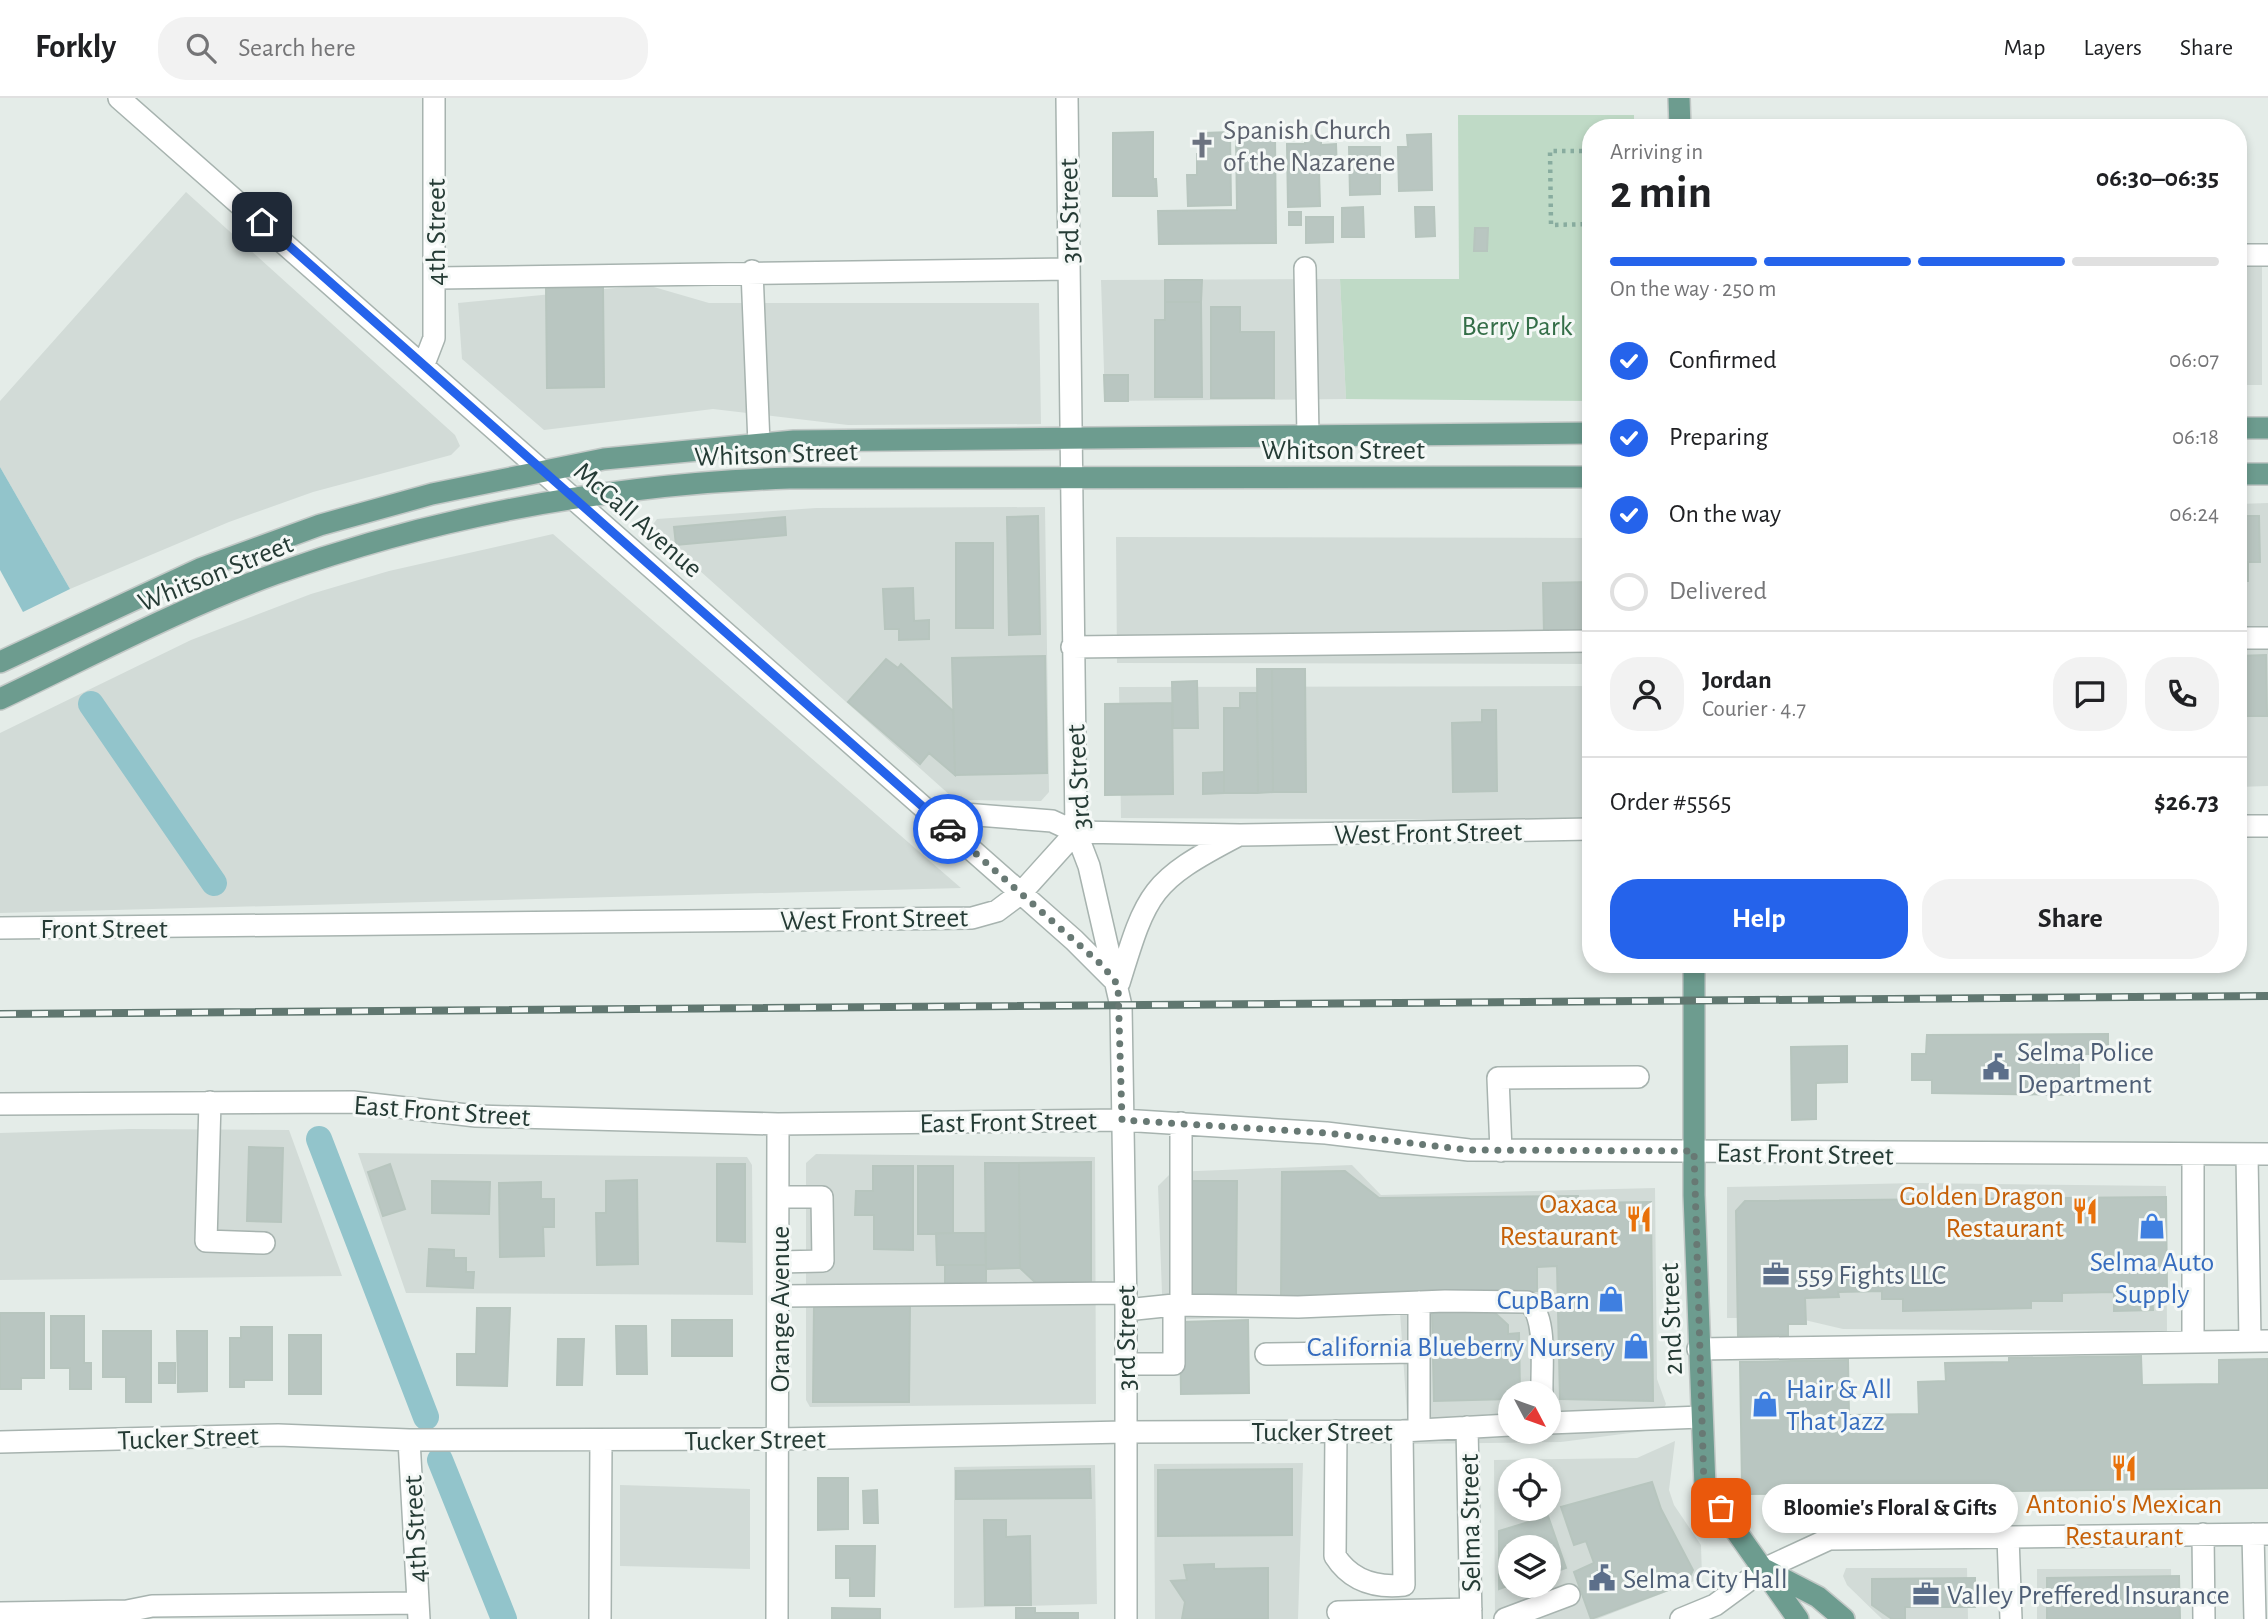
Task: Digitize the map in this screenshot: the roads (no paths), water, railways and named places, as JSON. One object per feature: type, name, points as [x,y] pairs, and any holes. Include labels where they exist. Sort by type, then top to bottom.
[{"type":"main road","points":[[1679,98],[1680,119]]},
{"type":"main road","points":[[2247,428],[2268,428]]},
{"type":"main road","name":"Whitson Street","points":[[0,662],[137,596],[267,543],[376,509],[540,470],[625,457],[759,444],[1582,433]]},
{"type":"main road","points":[[2247,474],[2268,474]]},
{"type":"main road","name":"Whitson Street","points":[[0,699],[165,621],[275,575],[380,541],[510,510],[573,499],[723,480],[1582,477]]},
{"type":"main road","name":"2nd Street","points":[[1694,973],[1694,1151],[1704,1487],[1764,1569]]},
{"type":"main road","points":[[1764,1569],[1798,1619]]},
{"type":"main road","points":[[1764,1569],[1818,1597],[1844,1619]]},
{"type":"street","name":"McCall Avenue","points":[[119,98],[1021,893],[1103,966],[1118,985]]},
{"type":"street","name":"4th Street","points":[[424,365],[434,338],[437,278],[434,98]]},
{"type":"street","name":"3rd Street","points":[[1067,98],[1069,477],[1076,832],[1089,866],[1118,985],[1126,1301],[1126,1619]]},
{"type":"street","points":[[2247,256],[2268,255]]},
{"type":"street","points":[[1305,268],[1308,437]]},
{"type":"street","points":[[437,278],[752,271],[1069,269]]},
{"type":"street","points":[[752,271],[759,444]]},
{"type":"street","points":[[2247,638],[2268,638]]},
{"type":"street","points":[[1072,647],[1582,641]]},
{"type":"street","points":[[927,811],[1052,821],[1076,832]]},
{"type":"street","points":[[2247,826],[2268,826]]},
{"type":"street","name":"West Front Street","points":[[208,928],[972,918],[997,911],[1021,893],[1076,832],[1240,835],[1582,829]]},
{"type":"street","points":[[1118,985],[1139,918],[1157,888],[1173,873],[1240,835]]},
{"type":"street","name":"Front Street","points":[[0,928],[208,928]]},
{"type":"street","points":[[1501,1151],[1497,1079],[1638,1077]]},
{"type":"street","points":[[210,1102],[206,1241],[264,1243]]},
{"type":"street","name":"East Front Street","points":[[0,1104],[353,1102],[476,1116],[778,1124],[1122,1120],[1326,1133],[1430,1147],[1501,1151],[2258,1155]]},
{"type":"street","points":[[1126,1364],[1174,1364],[1178,1305],[1181,1123]]},
{"type":"street","name":"Orange Avenue","points":[[777,1619],[780,1296],[778,1124]]},
{"type":"street","points":[[2193,1154],[2193,1341]]},
{"type":"street","points":[[1698,1349],[2259,1341],[2258,1155]]},
{"type":"street","points":[[779,1197],[822,1197],[823,1261],[779,1262]]},
{"type":"street","points":[[780,1296],[1126,1301],[1178,1305],[1298,1307],[1518,1301],[1532,1304],[1541,1321],[1542,1381]]},
{"type":"street","points":[[1336,1431],[1335,1556],[1351,1574],[1383,1586],[1404,1585],[1410,1431],[1418,1352],[1419,1302]]},
{"type":"street","points":[[1266,1354],[1418,1352]]},
{"type":"street","points":[[1561,1423],[1701,1417]]},
{"type":"street","name":"Tucker Street","points":[[0,1442],[278,1435],[409,1440],[778,1439],[1125,1432],[1410,1431],[1498,1426]]},
{"type":"street","name":"Selma Street","points":[[1467,1427],[1471,1614]]},
{"type":"street","name":"4th Street","points":[[409,1440],[419,1611]]},
{"type":"street","points":[[600,1619],[601,1440]]},
{"type":"street","points":[[2203,1534],[2204,1619]]},
{"type":"street","points":[[1681,1619],[1715,1605],[1764,1569],[1829,1539],[2261,1534],[2255,1619]]},
{"type":"street","points":[[2008,1537],[2011,1619]]},
{"type":"street","points":[[1505,1619],[1569,1595]]},
{"type":"street","points":[[0,1613],[127,1611],[165,1605],[419,1611]]},
{"type":"street","points":[[1338,1612],[1471,1614]]},
{"type":"water","points":[[0,467],[70,589],[23,612],[0,570]]},
{"type":"waterway","points":[[91,704],[214,883]]},
{"type":"waterway","points":[[319,1139],[426,1417]]},
{"type":"waterway","points":[[440,1460],[504,1619]]},
{"type":"railway","points":[[0,1014],[2268,996]]},
{"type":"place","name":"Spanish Church of the Nazarene","points":[[1202,145]]},
{"type":"place","name":"Selma Police Department","points":[[1996,1067]]},
{"type":"place","name":"Golden Dragon Restaurant","points":[[2085,1211]]},
{"type":"place","name":"Oaxaca Restaurant","points":[[1639,1219]]},
{"type":"place","name":"Selma Auto Supply","points":[[2152,1226]]},
{"type":"place","name":"559 Fights LLC","points":[[1776,1274]]},
{"type":"place","name":"CupBarn","points":[[1611,1299]]},
{"type":"place","name":"California Blueberry Nursery","points":[[1636,1346]]},
{"type":"place","name":"Hair & All That Jazz","points":[[1765,1404]]},
{"type":"place","name":"Antonio's Mexican Restaurant","points":[[2124,1468]]},
{"type":"place","name":"Bloomie's Floral & Gifts","points":[[1721,1508]]},
{"type":"place","name":"Selma City Hall","points":[[1602,1578]]},
{"type":"place","name":"Valley Preffered Insurance","points":[[1926,1594]]},
{"type":"park label","name":"Berry Park","points":[[1517,325]]}]
